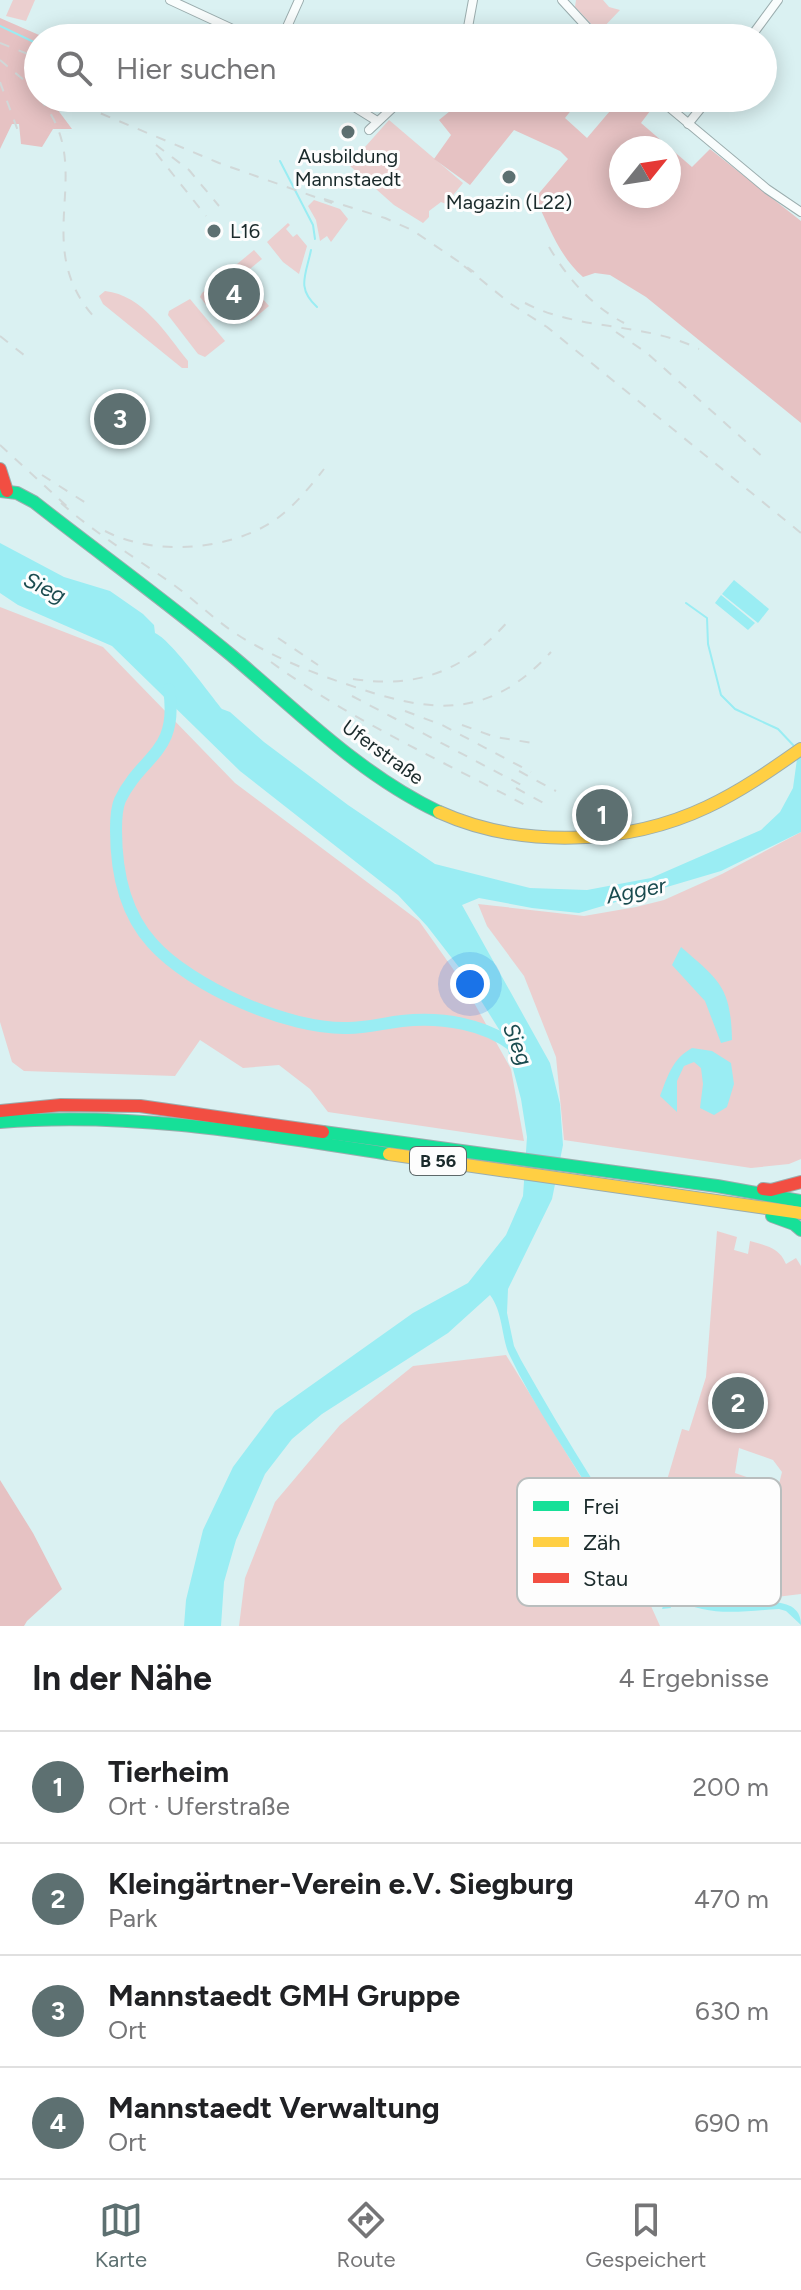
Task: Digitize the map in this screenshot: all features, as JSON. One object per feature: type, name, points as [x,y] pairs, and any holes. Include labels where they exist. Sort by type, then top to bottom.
[{"type":"main road","points":[[0,469],[4,491]]},
{"type":"main road","name":"Uferstraße","points":[[4,491],[21,494],[34,502],[217,643],[374,776],[414,801],[472,825],[536,836],[595,837],[621,833],[673,820],[707,807],[801,749]]},
{"type":"main road","points":[[0,1104],[25,1113]]},
{"type":"main road","name":"B 56","points":[[0,1111],[25,1113],[97,1104],[140,1106],[296,1134],[582,1176],[721,1203],[801,1213]]},
{"type":"main road","points":[[0,1128],[25,1113]]},
{"type":"main road","name":"B 56","points":[[0,1122],[25,1113]]},
{"type":"main road","name":"B 56","points":[[582,1176],[717,1186],[801,1201]]},
{"type":"main road","points":[[717,1186],[771,1190],[801,1182]]},
{"type":"main road","points":[[721,1203],[776,1217],[801,1230]]},
{"type":"street","points":[[170,0],[222,24]]},
{"type":"street","points":[[288,24],[299,0]]},
{"type":"street","points":[[469,24],[473,0]]},
{"type":"street","points":[[760,24],[778,0]]},
{"type":"street","points":[[566,1],[585,24]]},
{"type":"street","points":[[363,112],[377,121]]},
{"type":"street","points":[[369,130],[387,112]]},
{"type":"street","points":[[674,112],[767,189],[801,212]]},
{"type":"street","points":[[688,124],[698,112]]},
{"type":"shaded area","points":[[13,0],[35,0],[26,21],[6,16]]},
{"type":"shaded area","points":[[576,0],[603,0],[609,7],[620,10],[607,24],[591,24],[575,7]]},
{"type":"shaded area","points":[[0,18],[24,28],[24,112],[59,112],[72,129],[53,129],[42,147],[21,144],[19,124],[12,124],[0,149]]},
{"type":"shaded area","points":[[449,112],[570,112],[565,118],[587,138],[609,112],[649,112],[641,123],[656,136],[609,136],[609,208],[681,208],[681,158],[692,167],[710,149],[801,221],[801,423],[646,297],[610,275],[595,273],[583,277],[567,260],[535,198],[568,159],[560,151],[514,130],[470,185],[434,159],[451,135],[439,120]]},
{"type":"shaded area","points":[[389,120],[463,183],[446,204],[441,202],[429,211],[429,217],[423,223],[394,205],[349,165]]},
{"type":"shaded area","points":[[314,200],[340,209],[348,219],[331,242],[327,236],[320,241],[316,220],[308,206]]},
{"type":"shaded area","points":[[288,223],[290,225],[286,229],[293,237],[297,234],[307,246],[299,274],[283,262],[267,242]]},
{"type":"shaded area","points":[[254,250],[262,259],[206,305],[200,297],[202,293]]},
{"type":"shaded area","points":[[105,291],[131,300],[152,317],[188,361],[188,368],[182,368],[103,304],[99,296]]},
{"type":"shaded area","points":[[256,291],[269,306],[251,321],[242,310],[235,308]]},
{"type":"shaded area","points":[[190,299],[225,341],[205,357],[198,354],[168,315],[169,311]]},
{"type":"shaded area","points":[[0,607],[103,647],[235,783],[419,921],[463,983],[511,1069],[524,1141],[328,1112],[310,1089],[279,1065],[243,1068],[200,1040],[175,1076],[24,1071],[12,1062],[0,1022]]},
{"type":"shaded area","points":[[801,832],[801,1159],[789,1164],[751,1168],[564,1140],[556,1057],[524,976],[487,926],[478,904],[584,916],[636,907],[664,900],[722,874]]},
{"type":"shaded area","points":[[717,1231],[737,1237],[734,1250],[748,1254],[750,1241],[776,1251],[786,1264],[796,1258],[801,1266],[801,1594],[781,1596],[782,1472],[773,1460],[739,1448],[735,1473],[749,1478],[668,1478],[682,1429],[689,1431],[706,1377]]},
{"type":"shaded area","points":[[506,1355],[582,1478],[517,1478],[517,1606],[651,1606],[660,1626],[239,1626],[245,1578],[275,1502],[340,1425],[413,1366]]},
{"type":"shaded area","points":[[0,1480],[33,1533],[62,1589],[24,1626],[0,1626]]},
{"type":"water","points":[[0,543],[64,577],[110,591],[154,625],[155,633],[179,655],[222,709],[230,712],[264,742],[348,805],[435,864],[530,888],[587,890],[651,878],[761,830],[780,812],[793,788],[797,759],[791,748],[796,744],[801,748],[801,832],[721,871],[579,913],[479,898],[462,905],[550,1063],[560,1104],[563,1145],[552,1199],[508,1289],[507,1313],[514,1346],[521,1360],[591,1478],[582,1478],[519,1374],[506,1347],[497,1309],[490,1295],[448,1333],[322,1414],[292,1439],[265,1474],[236,1540],[224,1582],[221,1626],[184,1626],[186,1600],[203,1530],[233,1467],[275,1411],[413,1313],[468,1283],[506,1235],[523,1196],[527,1137],[521,1099],[505,1039],[465,975],[398,895],[240,771],[112,646],[18,605],[0,593]]},
{"type":"water","points":[[734,580],[769,609],[758,623],[722,594]]},
{"type":"water","points":[[721,595],[755,623],[748,630],[715,603]]},
{"type":"water","points":[[681,947],[720,986],[729,1008],[732,1040],[721,1043],[705,1001],[672,965]]},
{"type":"water","points":[[692,1048],[712,1051],[731,1063],[734,1084],[727,1107],[714,1115],[700,1108],[701,1068],[694,1062],[684,1066],[677,1081],[677,1112],[660,1096],[675,1063]]},
{"type":"water","points":[[781,1604],[791,1606],[798,1613],[801,1625],[786,1611],[779,1609],[738,1612],[694,1606],[781,1606]]},
{"type":"waterway","points":[[0,26],[24,37]]},
{"type":"waterway","points":[[280,161],[313,225],[315,239]]},
{"type":"waterway","points":[[311,250],[304,281],[306,294],[317,307]]},
{"type":"waterway","points":[[686,603],[707,618],[708,644],[721,695],[735,709],[778,729],[794,746]]},
{"type":"waterway","name":"Sieg","points":[[169,689],[171,711],[164,741],[129,785],[119,804],[116,819],[120,876],[128,904],[152,943],[191,975],[242,1003],[270,1014],[324,1027],[348,1028],[417,1020],[447,1021],[491,1033],[517,1049]]},
{"type":"railway","points":[[0,43],[24,52]]},
{"type":"railway","points":[[0,60],[24,80]]},
{"type":"railway","points":[[0,82],[18,131]]},
{"type":"railway","points":[[48,112],[56,124],[64,151],[63,234],[66,262],[76,290],[95,318]]},
{"type":"railway","points":[[97,112],[219,163],[332,203]]},
{"type":"railway","points":[[156,145],[189,170],[219,206]]},
{"type":"railway","points":[[156,153],[206,216]]},
{"type":"railway","points":[[324,199],[412,230],[474,272]]},
{"type":"railway","points":[[549,247],[582,291],[624,323]]},
{"type":"railway","points":[[464,266],[511,304],[547,327],[801,533]]},
{"type":"railway","points":[[525,303],[567,318],[656,334],[699,349]]},
{"type":"railway","points":[[616,332],[647,353],[764,458]]},
{"type":"railway","points":[[0,336],[24,355]]},
{"type":"railway","points":[[0,445],[71,510]]},
{"type":"railway","points":[[105,531],[124,539],[167,547],[189,547],[233,539],[254,532],[280,516],[324,469]]},
{"type":"railway","points":[[42,475],[86,503]]},
{"type":"railway","points":[[61,503],[241,637],[306,669],[376,694],[430,705],[480,701],[504,691],[551,652]]},
{"type":"railway","points":[[353,679],[400,681],[440,672],[476,651],[510,619]]},
{"type":"railway","points":[[278,638],[318,665]]},
{"type":"railway","points":[[271,662],[363,720],[525,805]]},
{"type":"railway","points":[[352,696],[529,789]]},
{"type":"railway","points":[[405,711],[442,725],[531,772]]},
{"type":"railway","points":[[462,725],[495,737],[533,743]]},
{"type":"railway","points":[[519,771],[556,791]]},
{"type":"railway","points":[[516,788],[551,807]]},
{"type":"traffic: fast","points":[[0,491],[17,493],[34,502],[207,635],[356,760],[410,797],[439,812]]},
{"type":"traffic: fast","points":[[0,1122],[49,1119],[147,1122],[244,1132],[389,1154]]},
{"type":"traffic: fast","points":[[323,1132],[717,1186],[801,1201]]},
{"type":"traffic: fast","points":[[772,1216],[801,1230]]},
{"type":"traffic: slow","points":[[439,812],[471,824],[539,837],[609,835],[676,820],[707,807],[744,787],[801,749]]},
{"type":"traffic: slow","points":[[389,1154],[801,1213]]},
{"type":"traffic: jam","points":[[0,469],[7,491]]},
{"type":"traffic: jam","points":[[0,1111],[61,1105],[140,1106],[323,1132]]},
{"type":"traffic: jam","points":[[763,1189],[771,1190],[801,1182]]},
{"type":"place","name":"Ausbildung Mannstaedt","points":[[348,132]]},
{"type":"place","name":"Magazin (L22)","points":[[509,177]]},
{"type":"place","name":"L16","points":[[214,231]]},
{"type":"place","name":"Mannstaedt Verwaltung","points":[[234,294]]},
{"type":"place","name":"Mannstaedt GMH Gruppe","points":[[120,419]]},
{"type":"place","name":"Tierheim","points":[[602,815]]},
{"type":"place","name":"Kleingärtner-Verein e.V. Siegburg","points":[[738,1403]]},
{"type":"water label","name":"Agger","points":[[636,890]]}]
